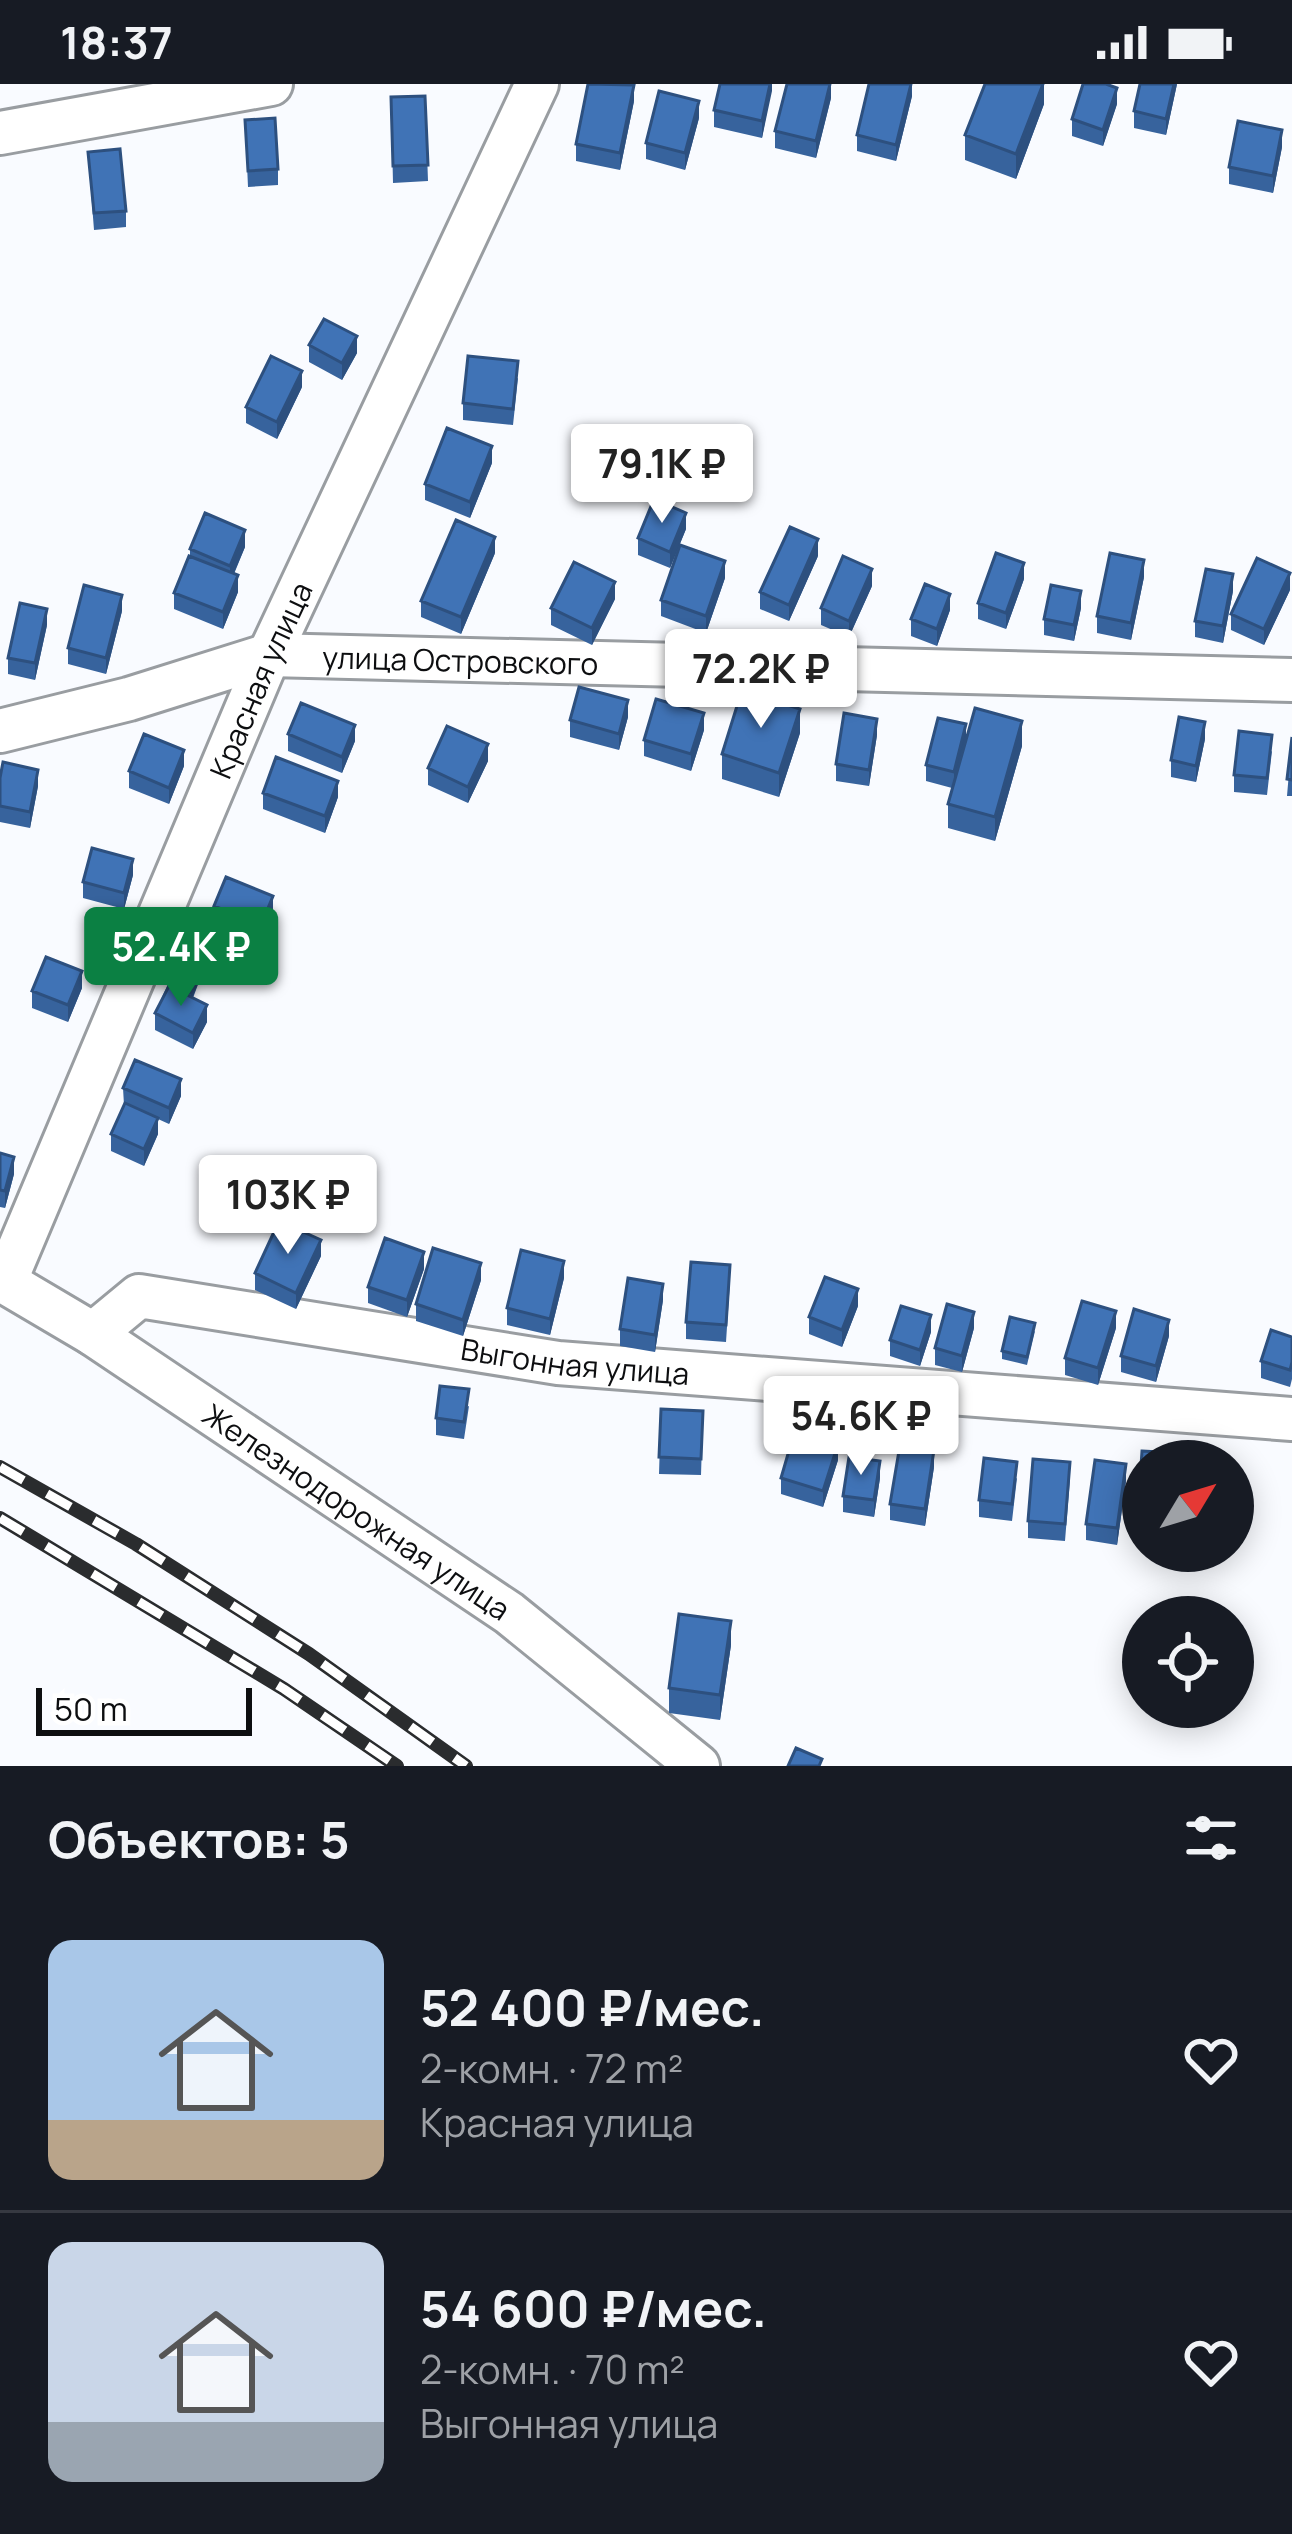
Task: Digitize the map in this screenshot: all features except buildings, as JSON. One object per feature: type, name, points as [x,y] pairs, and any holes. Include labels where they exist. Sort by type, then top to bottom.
[{"type":"street","points":[[0,133],[271,84]]},
{"type":"street","name":"Красная улица","points":[[3,1281],[269,655],[537,84]]},
{"type":"street","name":"улица Островского","points":[[0,731],[129,699],[269,655],[1292,680]]},
{"type":"street","name":"Железнодорожная улица","points":[[3,1281],[93,1334],[509,1613],[698,1766]]},
{"type":"street","name":"Выгонная улица","points":[[93,1334],[139,1296],[558,1363],[1292,1419]]},
{"type":"railway","points":[[0,1467],[136,1544],[309,1654],[466,1766]]},
{"type":"railway","points":[[0,1518],[284,1689],[397,1766]]}]
